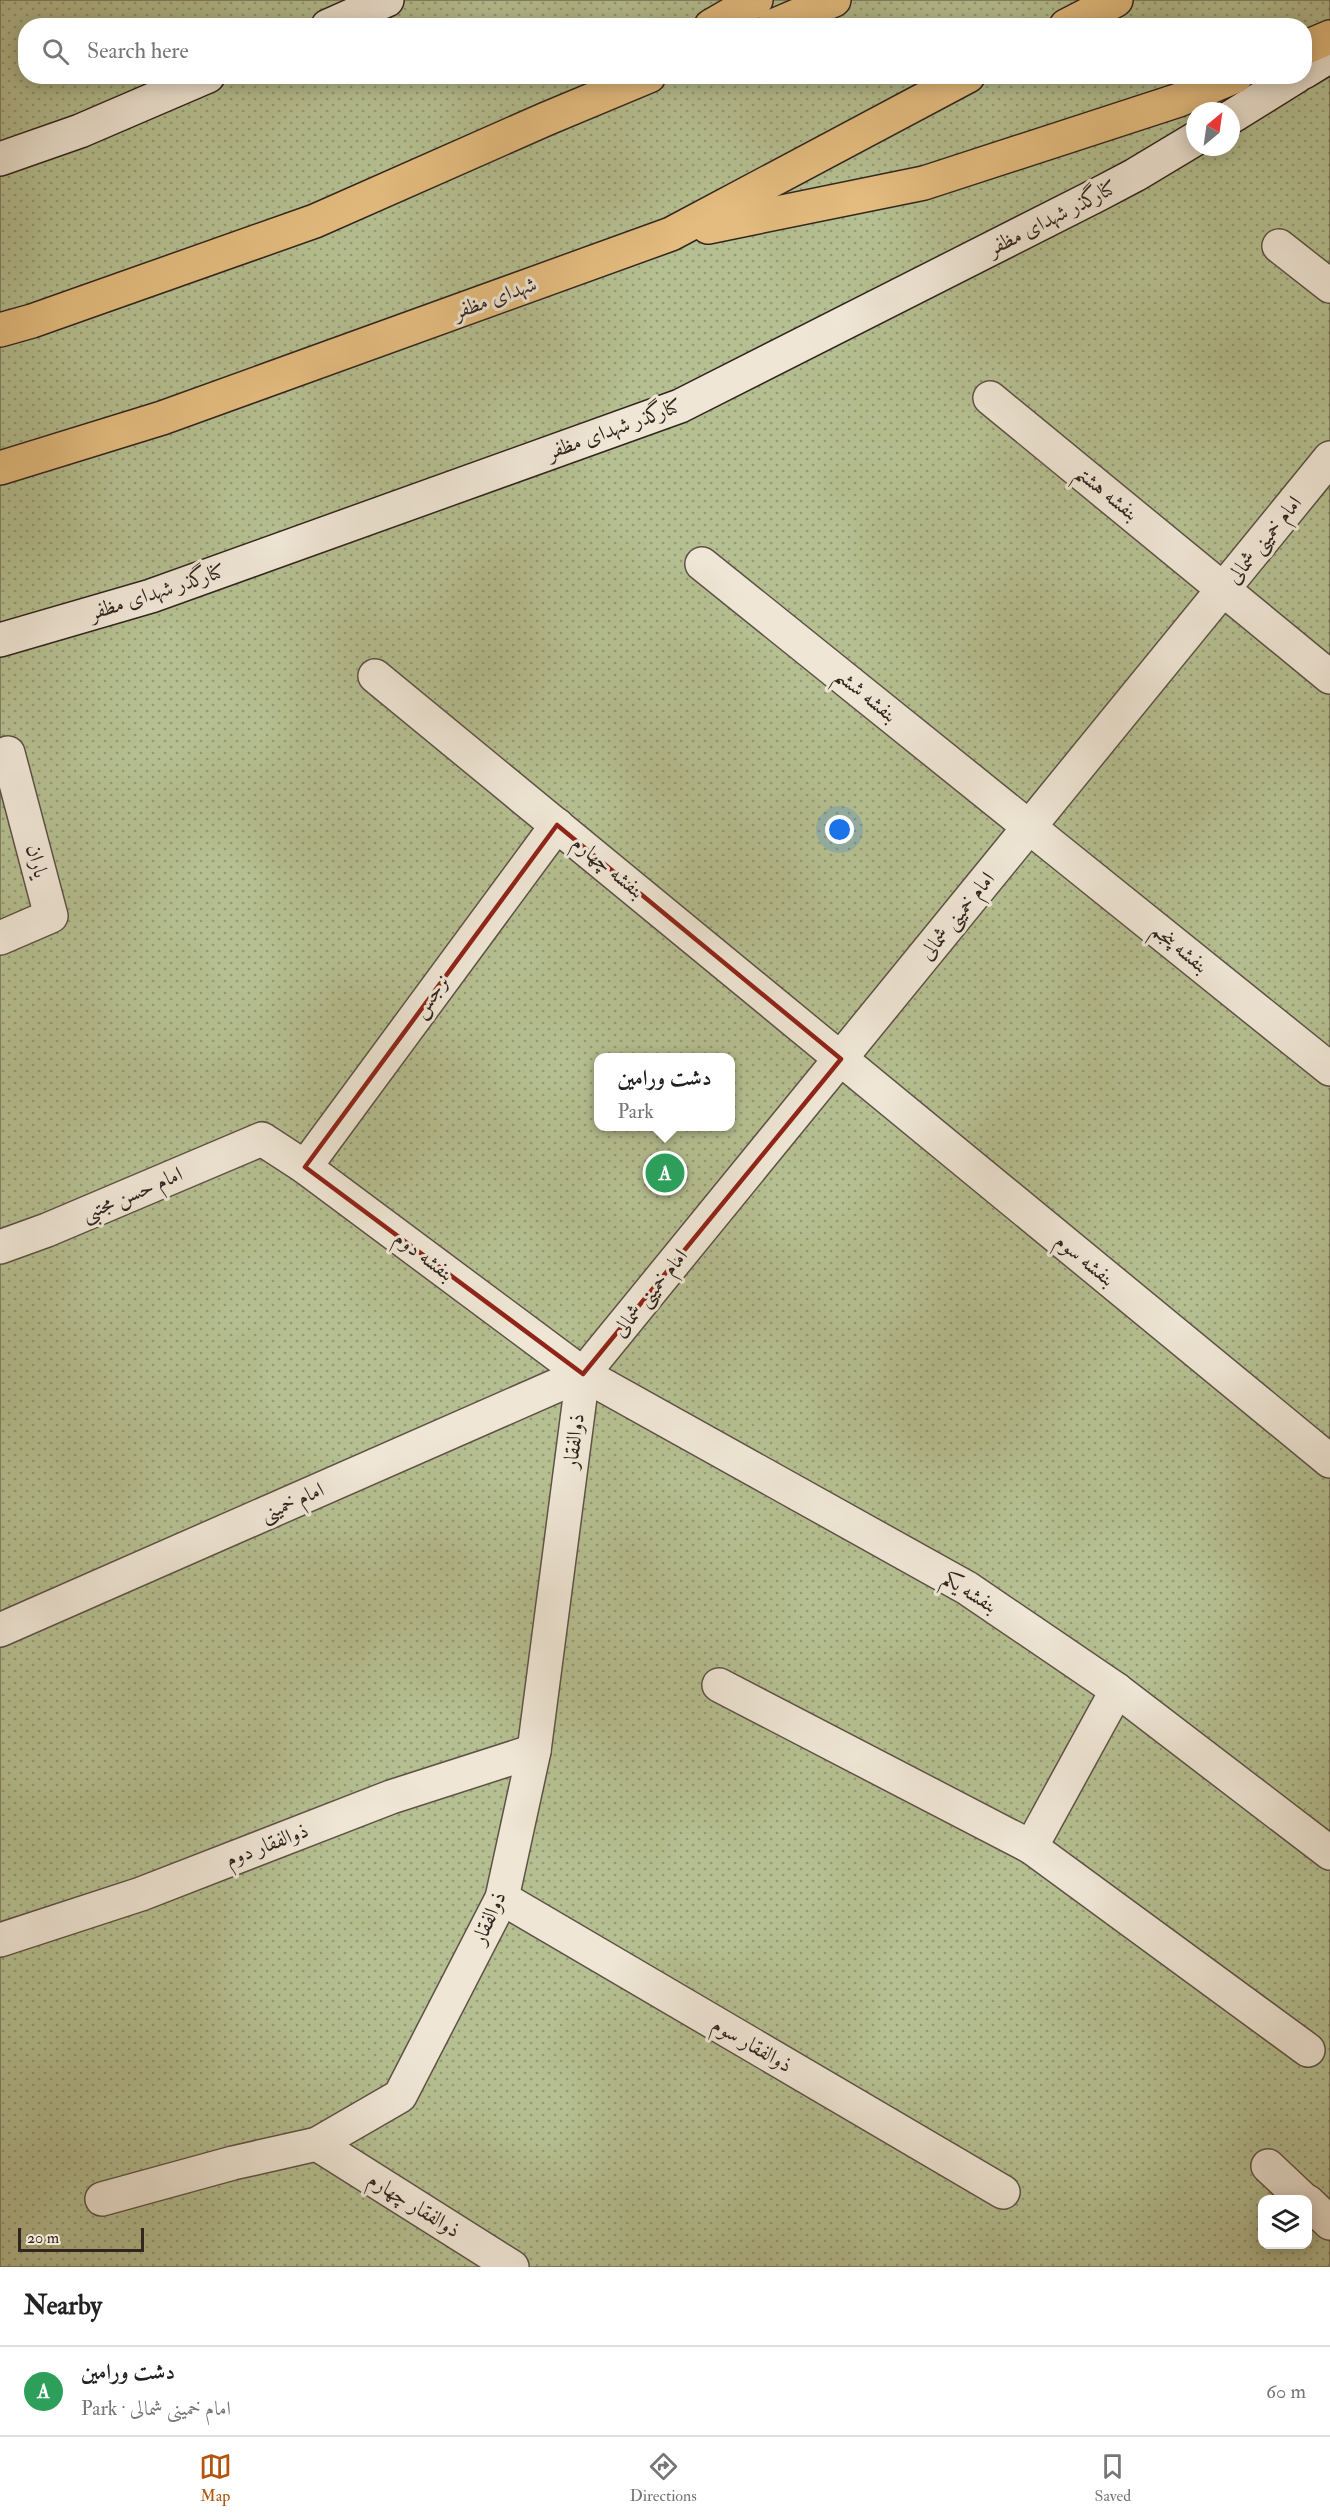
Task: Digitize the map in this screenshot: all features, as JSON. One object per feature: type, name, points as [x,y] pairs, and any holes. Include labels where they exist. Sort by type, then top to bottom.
[{"type":"main road","points":[[725,18],[756,0]]},
{"type":"main road","points":[[792,18],[834,0]]},
{"type":"main road","points":[[1081,18],[1116,0]]},
{"type":"main road","points":[[1312,45],[1330,38]]},
{"type":"main road","points":[[546,119],[607,84]]},
{"type":"main road","points":[[0,330],[32,321],[315,221],[630,84]]},
{"type":"main road","name":"شهدای مظفر","points":[[0,468],[162,417],[671,234],[953,84]]},
{"type":"main road","points":[[671,234],[924,183],[1179,100],[1217,84]]},
{"type":"street","points":[[346,18],[387,0]]},
{"type":"street","points":[[1312,68],[1330,56]]},
{"type":"street","points":[[0,159],[80,131],[189,84]]},
{"type":"street","points":[[1240,111],[1284,84]]},
{"type":"street","name":"کنارگذر شهدای مظفر","points":[[0,640],[152,596],[680,406],[1106,190],[1186,143]]},
{"type":"street","points":[[1279,246],[1330,286]]},
{"type":"street","name":"بنفشه هشتم","points":[[990,398],[1330,676]]},
{"type":"street","name":"امام خمینی شمالی","points":[[583,1374],[1330,458]]},
{"type":"street","name":"بنفشه ششم","points":[[702,564],[1029,827]]},
{"type":"street","name":"بنفشه چهارم","points":[[375,676],[841,1059]]},
{"type":"street","name":"یاران","points":[[0,938],[51,916],[8,753]]},
{"type":"street","name":"نرجس","points":[[305,1167],[557,825]]},
{"type":"street","name":"بنفشه پنجم","points":[[1029,827],[1330,1069]]},
{"type":"street","name":"بنفشه سوم","points":[[841,1059],[1330,1461]]},
{"type":"street","name":"بنفشه دوم","points":[[262,1139],[305,1167],[583,1374]]},
{"type":"street","name":"امام حسن مجتبی","points":[[0,1246],[47,1230],[262,1139]]},
{"type":"street","name":"امام خمینی","points":[[0,1630],[583,1374]]},
{"type":"street","name":"بنفشه یکم","points":[[583,1374],[967,1588],[1117,1690],[1330,1853]]},
{"type":"street","name":"ذوالفقار","points":[[102,2199],[233,2163],[317,2144],[400,2096],[502,1898],[534,1750],[583,1374]]},
{"type":"street","points":[[719,1685],[1031,1847],[1308,2050]]},
{"type":"street","points":[[1031,1847],[1117,1690]]},
{"type":"street","name":"ذوالفقار دوم","points":[[0,1940],[141,1894],[391,1797],[534,1750]]},
{"type":"street","name":"ذوالفقار سوم","points":[[502,1898],[1003,2192]]},
{"type":"street","name":"ذوالفقار چهارم","points":[[317,2144],[512,2267]]},
{"type":"street","points":[[1268,2166],[1299,2195]]},
{"type":"street","points":[[1312,2206],[1330,2223]]},
{"type":"highlighted area","points":[[557,825],[841,1059],[583,1374],[305,1167]]},
{"type":"green space","points":[[0,0],[1330,0],[1330,2267],[0,2267]]},
{"type":"place","name":"دشت ورامین","points":[[665,1173]]}]
